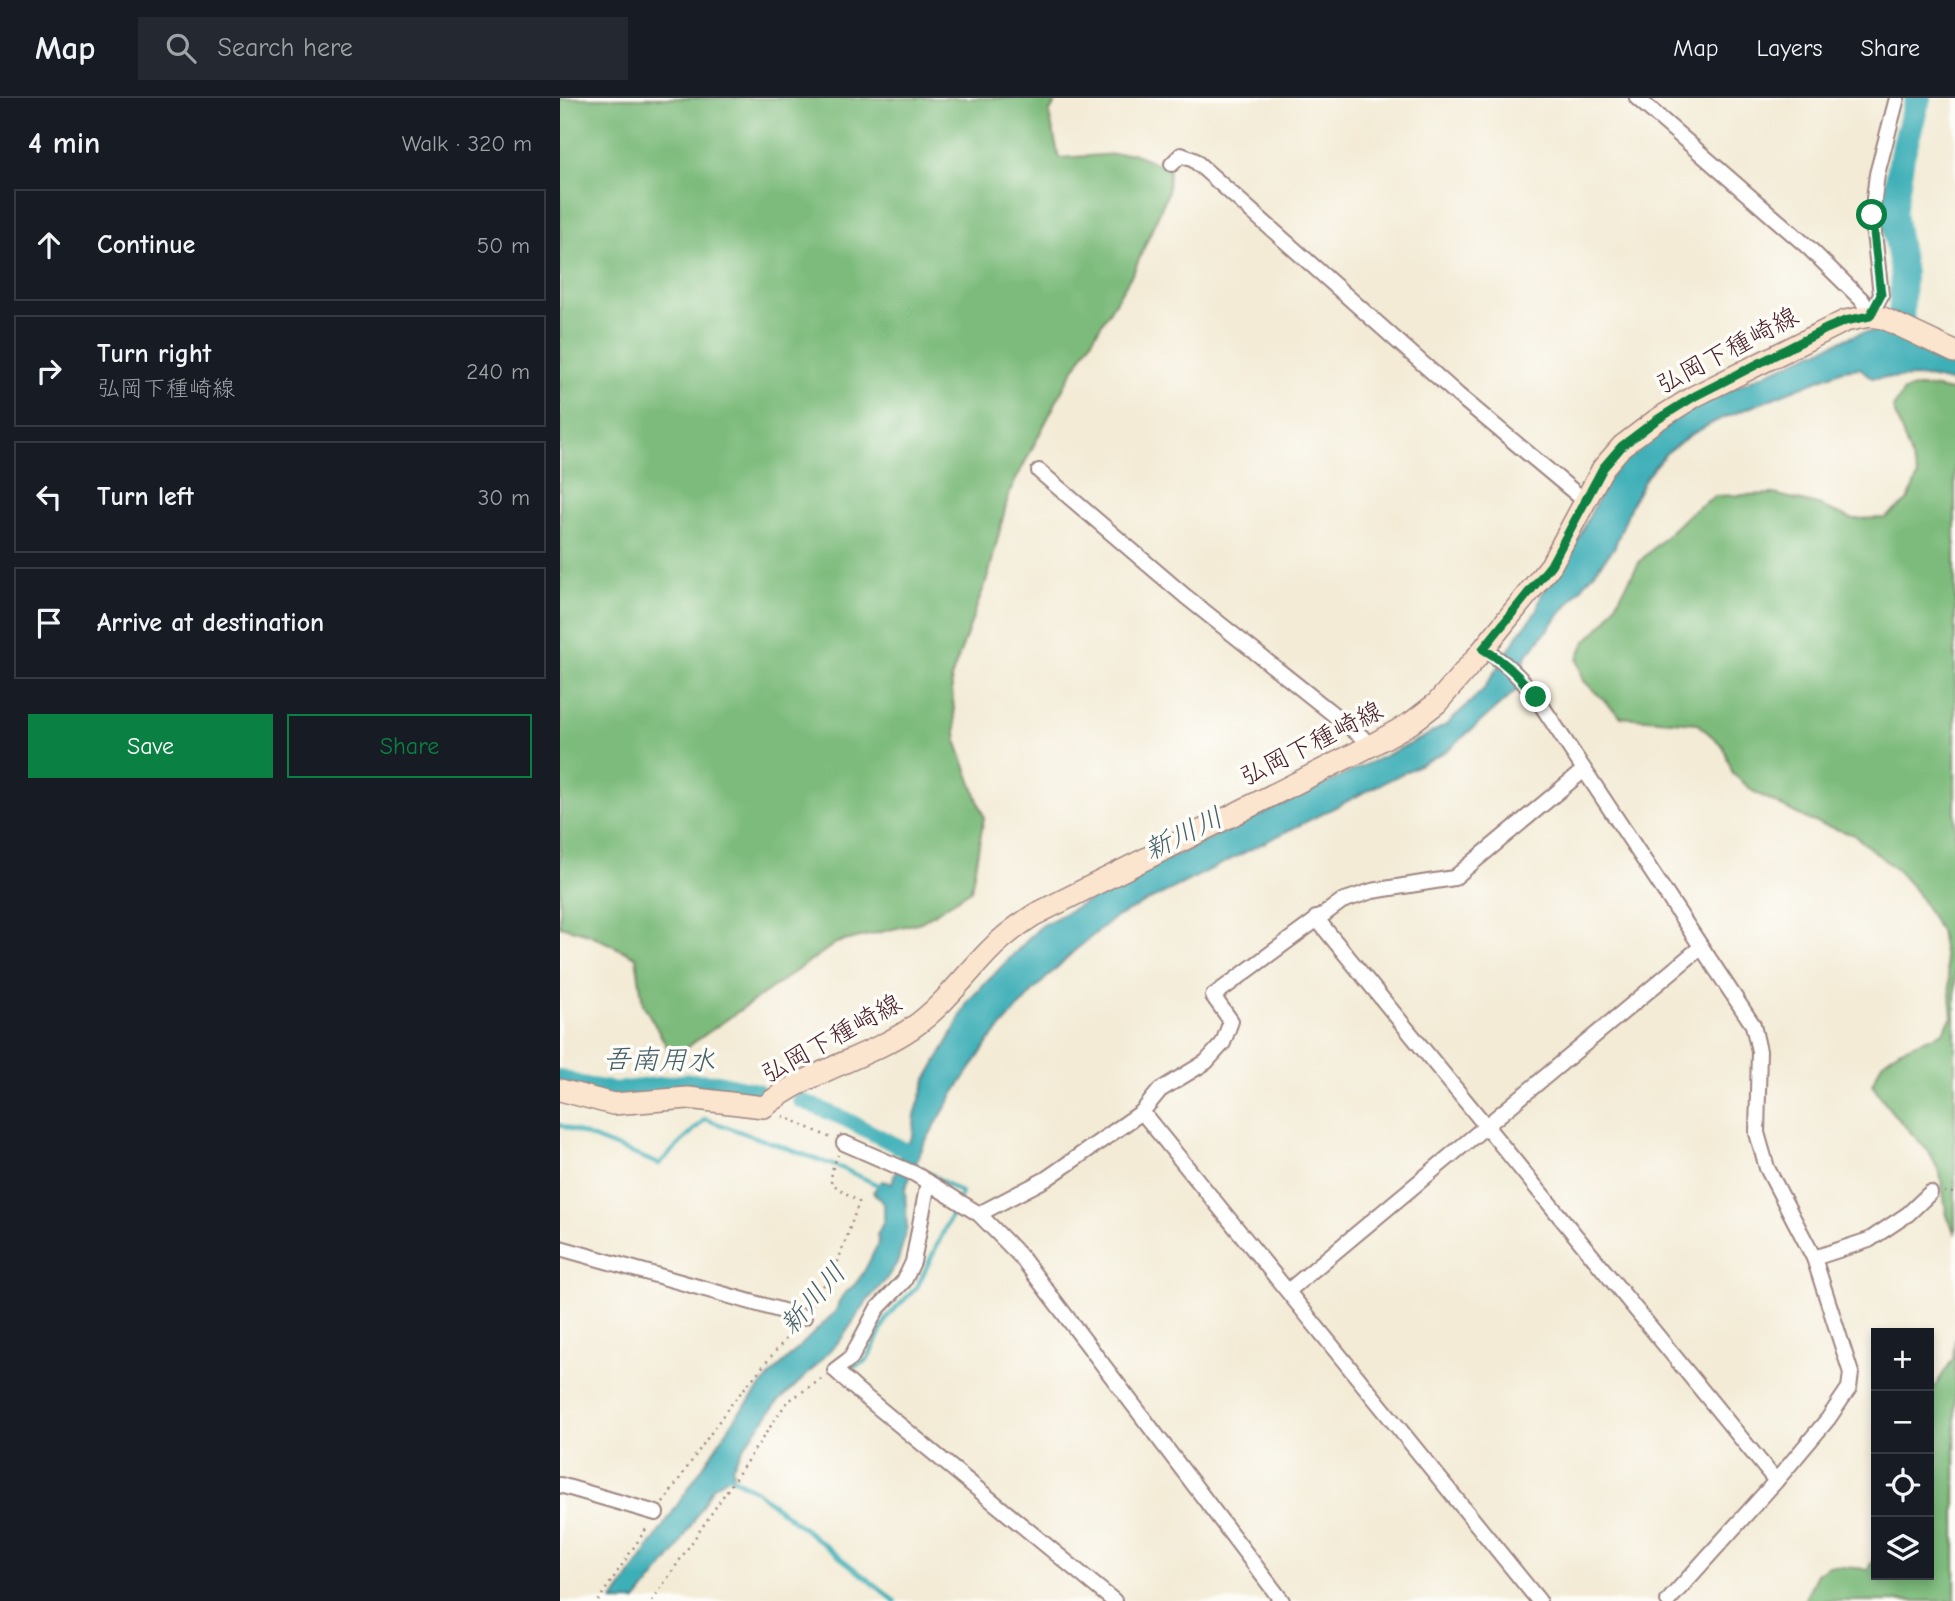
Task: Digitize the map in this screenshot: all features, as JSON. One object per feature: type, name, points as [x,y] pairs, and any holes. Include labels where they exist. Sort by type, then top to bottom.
[{"type":"main road","points":[[1876,317],[1916,332],[1955,352]]},
{"type":"main road","name":"弘岡下種崎線","points":[[560,1090],[613,1104],[688,1098],[764,1107],[790,1089],[912,1028],[941,1004],[989,950],[1034,915],[1372,745],[1410,723],[1437,703],[1487,652],[1551,565],[1603,468],[1622,446],[1695,396],[1826,329],[1845,321],[1876,317]]},
{"type":"street","points":[[1637,98],[1809,248],[1876,317]]},
{"type":"street","points":[[1876,317],[1881,295],[1872,215],[1877,174],[1897,98]]},
{"type":"street","points":[[1172,164],[1181,155],[1194,160],[1458,395],[1585,501]]},
{"type":"street","points":[[1039,471],[1185,596],[1372,745]]},
{"type":"street","points":[[1487,652],[1526,685],[1753,1024],[1759,1051],[1757,1133],[1768,1168],[1814,1258],[1851,1373],[1849,1388],[1828,1419],[1668,1601]]},
{"type":"street","points":[[979,1214],[1046,1179],[1142,1112],[1160,1090],[1206,1062],[1223,1043],[1231,1021],[1213,996],[1316,918],[1342,901],[1372,891],[1454,878],[1584,770]]},
{"type":"street","points":[[1316,918],[1776,1481]]},
{"type":"street","points":[[1287,1291],[1701,947]]},
{"type":"street","points":[[1142,1112],[1539,1601]]},
{"type":"street","points":[[844,1143],[915,1174],[964,1204],[979,1214],[1022,1258],[1282,1601]]},
{"type":"street","points":[[928,1182],[913,1262],[904,1281],[877,1309],[851,1358],[835,1370],[1114,1601]]},
{"type":"street","points":[[1814,1258],[1869,1240],[1908,1214],[1930,1193]]},
{"type":"street","points":[[560,1248],[804,1317]]},
{"type":"street","points":[[560,1485],[656,1513]]},
{"type":"path","points":[[764,1107],[844,1143]]},
{"type":"path","points":[[598,1601],[728,1408],[804,1317],[837,1264],[859,1202],[831,1182],[832,1170]]},
{"type":"path","points":[[652,1601],[787,1402],[835,1370]]},
{"type":"green space","points":[[560,98],[1058,98],[1049,113],[1059,158],[1133,153],[1169,169],[1168,192],[1134,271],[1068,379],[1009,493],[989,573],[951,678],[957,743],[984,817],[971,890],[921,922],[836,943],[673,1057],[643,1004],[636,957],[589,934],[560,926]]},
{"type":"green space","points":[[1917,387],[1955,392],[1955,1234],[1947,1216],[1940,1173],[1929,1152],[1891,1111],[1872,1084],[1882,1063],[1899,1050],[1942,1033],[1952,1017],[1940,931],[1916,891],[1898,871],[1854,835],[1809,820],[1754,792],[1733,774],[1723,746],[1697,723],[1621,717],[1584,681],[1577,659],[1585,642],[1607,620],[1640,561],[1690,513],[1715,496],[1774,494],[1818,505],[1852,519],[1885,518],[1908,500],[1918,476],[1893,408],[1904,391]]},
{"type":"green space","points":[[1955,1338],[1955,1601],[1804,1601],[1817,1574],[1829,1566],[1868,1569],[1871,1564],[1871,1580],[1934,1580],[1934,1388],[1953,1359]]},
{"type":"water","points":[[1881,331],[1955,362],[1955,383],[1928,377],[1872,378],[1860,368],[1843,370],[1716,421],[1690,435],[1665,454],[1646,477],[1614,548],[1526,656],[1517,690],[1447,751],[1114,918],[1074,951],[1034,990],[989,1041],[924,1144],[905,1189],[907,1228],[898,1261],[885,1281],[867,1301],[842,1338],[777,1403],[745,1445],[732,1467],[734,1473],[713,1487],[676,1551],[636,1601],[613,1601],[739,1413],[770,1376],[836,1311],[843,1295],[862,1275],[879,1243],[877,1235],[884,1221],[884,1204],[873,1192],[882,1181],[892,1183],[901,1155],[913,1135],[915,1115],[926,1080],[968,1001],[1041,926],[1151,867],[1446,725],[1483,690],[1536,612],[1542,594],[1573,549],[1610,475],[1638,444],[1706,400],[1840,341],[1861,333]]},
{"type":"waterway","points":[[1895,351],[1901,322],[1903,274],[1893,213],[1902,156],[1918,98]]},
{"type":"waterway","name":"吾南用水","points":[[560,1077],[584,1085],[617,1090],[690,1081],[718,1082],[757,1091]]},
{"type":"waterway","name":"吾南用水","points":[[800,1100],[845,1119],[909,1152]]},
{"type":"waterway","points":[[560,1125],[659,1164],[705,1119],[844,1169],[882,1187]]},
{"type":"waterway","points":[[848,1370],[867,1360],[888,1316],[917,1287],[962,1193],[910,1162]]},
{"type":"waterway","points":[[725,1474],[755,1490],[895,1601]]},
{"type":"route","points":[[1536,697],[1492,654],[1483,649],[1551,565],[1603,468],[1622,446],[1695,396],[1826,329],[1845,321],[1870,316],[1881,295],[1872,215]]},
{"type":"water label","name":"新川川","points":[[1183,833]]},
{"type":"water label","name":"新川川","points":[[812,1298]]}]
